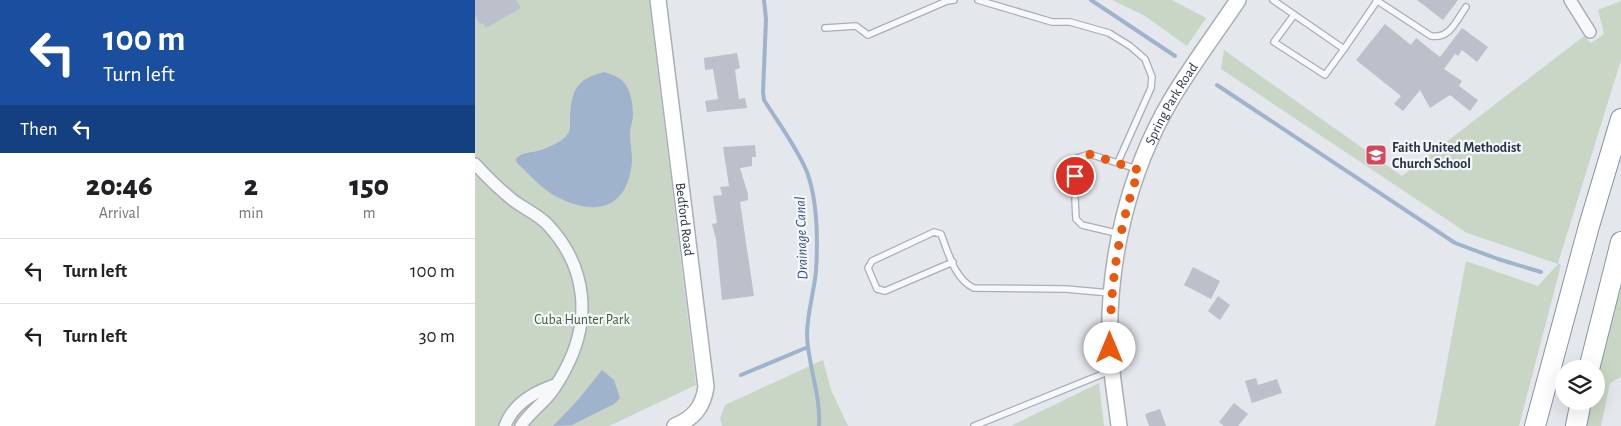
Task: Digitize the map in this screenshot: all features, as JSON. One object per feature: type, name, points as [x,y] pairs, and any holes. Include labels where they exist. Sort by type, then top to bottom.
[{"type":"highway","points":[[1535,426],[1621,119]]},
{"type":"highway","points":[[1591,360],[1621,242]]},
{"type":"highway","points":[[1576,426],[1579,410]]},
{"type":"main road","name":"Bedford Road","points":[[658,0],[706,387],[704,399],[692,418],[675,426]]},
{"type":"main road","name":"Spring Park Road","points":[[1119,426],[1110,348],[1112,293],[1120,234],[1128,200],[1159,122],[1171,99],[1238,0]]},
{"type":"street","points":[[1570,0],[1590,32]]},
{"type":"street","points":[[475,164],[514,200],[547,224],[562,243],[578,273],[583,304],[579,339],[565,370],[550,395],[527,417],[521,426]]},
{"type":"street","points":[[505,426],[509,416],[518,405],[543,389],[555,385]]},
{"type":"lane","points":[[825,28],[857,26],[868,34],[947,1],[954,0]]},
{"type":"lane","points":[[979,0],[1052,22],[1069,22],[1109,33],[1131,46],[1145,59],[1151,77],[1151,88],[1118,162]]},
{"type":"lane","points":[[1273,0],[1343,49]]},
{"type":"lane","points":[[1294,15],[1274,42],[1325,75],[1376,0],[1431,36],[1439,37],[1447,34],[1466,7]]},
{"type":"lane","points":[[1075,188],[1074,165],[1077,158],[1089,154],[1139,170]]},
{"type":"lane","points":[[1075,199],[1076,219],[1082,225],[1120,234]]},
{"type":"lane","points":[[953,262],[885,291],[877,289],[868,268],[872,261],[934,232],[941,234],[960,277],[967,285],[974,288],[1112,293]]},
{"type":"lane","points":[[974,426],[1112,371]]},
{"type":"green space","name":"Cuba Hunter Park","points":[[475,0],[649,0],[696,385],[609,426],[475,426]]},
{"type":"green space","points":[[1112,0],[1172,0],[1206,18],[1187,46],[1145,16]]},
{"type":"green space","points":[[1621,1],[1621,60],[1558,263],[1561,265],[1519,426],[1435,426],[1466,261],[1538,286],[1558,264],[1467,233],[1221,69],[1224,50],[1402,176],[1584,36],[1591,43],[1604,34],[1598,10]]},
{"type":"green space","points":[[1621,287],[1621,377],[1610,383],[1605,407],[1605,360],[1599,360]]},
{"type":"green space","points":[[823,360],[831,390],[848,426],[722,426],[720,418],[725,405]]},
{"type":"green space","points":[[1099,383],[1104,426],[1011,426]]},
{"type":"green space","points":[[1589,410],[1604,410],[1601,426],[1586,426]]},
{"type":"water","points":[[604,72],[622,80],[628,88],[633,115],[630,134],[632,161],[624,190],[616,199],[607,205],[596,207],[583,206],[570,203],[550,193],[517,163],[516,159],[524,154],[551,146],[565,138],[570,129],[572,102],[577,88],[587,79]]},
{"type":"water","points":[[602,370],[614,380],[620,398],[614,404],[572,425],[553,426],[577,401]]},
{"type":"building","points":[[475,0],[516,0],[521,8],[486,28],[483,23],[480,24],[475,16]]},
{"type":"building","points":[[1417,0],[1458,0],[1443,20]]},
{"type":"building","points":[[1385,24],[1411,45],[1416,38],[1440,57],[1462,28],[1488,47],[1477,62],[1462,50],[1458,56],[1455,54],[1444,69],[1462,81],[1459,86],[1478,100],[1470,111],[1450,95],[1430,108],[1420,90],[1403,111],[1394,104],[1401,96],[1356,60]]},
{"type":"building","points":[[737,53],[740,68],[735,70],[739,99],[745,98],[747,108],[707,112],[705,101],[718,99],[713,69],[705,70],[704,58]]},
{"type":"building","points":[[755,145],[756,157],[752,157],[752,166],[740,168],[748,194],[748,200],[740,202],[754,296],[722,300],[716,239],[712,224],[717,223],[713,196],[722,195],[720,187],[729,186],[723,147]]},
{"type":"building","points":[[1193,267],[1220,281],[1211,299],[1184,285]]},
{"type":"building","points":[[1218,296],[1230,305],[1220,320],[1208,311]]},
{"type":"building","points":[[1256,378],[1258,385],[1277,379],[1282,393],[1252,403],[1245,381]]},
{"type":"building","points":[[1234,403],[1248,414],[1238,426],[1224,426],[1219,422]]},
{"type":"building","points":[[1160,409],[1166,426],[1149,426],[1145,414]]},
{"type":"waterway","name":"Drainage Canal","points":[[764,0],[766,19],[764,100],[803,162],[811,184],[815,208],[817,234],[816,271],[807,335],[818,403],[819,426]]},
{"type":"waterway","points":[[1091,0],[1175,56]]},
{"type":"waterway","points":[[1217,85],[1455,243],[1541,272]]},
{"type":"waterway","points":[[741,375],[808,347]]},
{"type":"place","name":"Faith United Methodist Church School","points":[[1376,155]]},
{"type":"route","points":[[1075,176],[1074,165],[1077,158],[1089,154],[1139,170],[1128,200],[1113,276],[1110,348]]}]
